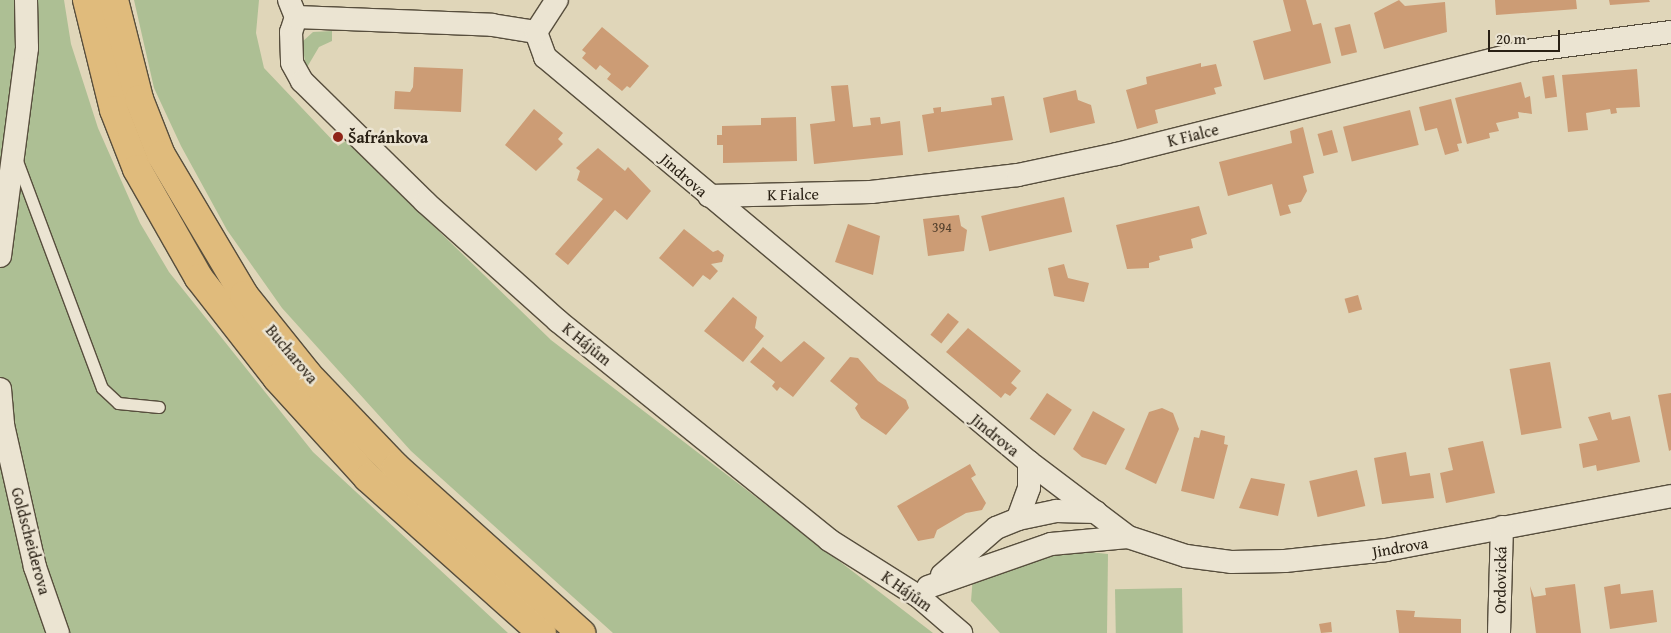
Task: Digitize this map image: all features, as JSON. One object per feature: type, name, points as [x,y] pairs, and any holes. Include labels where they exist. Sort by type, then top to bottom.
[{"type":"main road","name":"Bucharova","points":[[86,0],[114,110],[137,169],[199,278],[276,378],[368,478],[542,633]]},
{"type":"main road","name":"Bucharova","points":[[114,0],[139,99],[161,155],[244,295],[308,375],[396,466],[581,633]]},
{"type":"street","points":[[0,256],[12,150],[27,48],[26,0]]},
{"type":"street","points":[[293,9],[492,25],[536,32],[557,0]]},
{"type":"street","name":"K Hájům","points":[[293,9],[291,32],[292,63],[302,81],[425,202],[558,321],[829,540],[923,591],[961,633]]},
{"type":"street","name":"Jindrova","points":[[536,32],[545,57],[708,196],[1030,462],[1128,538]]},
{"type":"street","name":"K Fialce","points":[[708,196],[871,192],[1018,175],[1117,154],[1526,51],[1671,32]]},
{"type":"street","name":"Goldscheiderova","points":[[0,389],[3,425],[35,567],[58,633]]},
{"type":"street","name":"Jindrova","points":[[1018,519],[1029,488],[1030,462]]},
{"type":"street","name":"Jindrova","points":[[923,591],[1051,544],[1128,538],[1186,556],[1285,562],[1386,550],[1671,496]]},
{"type":"street","points":[[923,591],[996,528],[1018,519],[1056,510],[1096,512]]},
{"type":"street","name":"Ordovická","points":[[1499,633],[1502,527]]},
{"type":"lane","points":[[12,150],[102,388],[118,404],[159,406]]},
{"type":"green space","points":[[0,0],[64,0],[71,44],[98,128],[140,223],[169,272],[313,452],[508,633],[0,633]]},
{"type":"green space","points":[[134,0],[259,0],[256,33],[264,68],[338,146],[346,141],[551,340],[933,633],[613,633],[411,451],[282,308],[227,230],[181,146],[154,88]]},
{"type":"green space","points":[[332,31],[332,41],[319,47],[306,69],[302,42],[313,32]]},
{"type":"green space","points":[[1062,549],[1108,554],[1107,633],[1000,633],[971,601],[973,576]]},
{"type":"green space","points":[[1182,588],[1183,633],[1116,633],[1115,589]]},
{"type":"building","points":[[1283,0],[1306,0],[1313,25],[1321,23],[1331,63],[1264,80],[1253,41],[1291,31]]},
{"type":"building","points":[[1399,0],[1405,6],[1445,2],[1447,32],[1384,49],[1374,13]]},
{"type":"building","points":[[1495,0],[1576,0],[1577,9],[1496,15]]},
{"type":"building","points":[[1609,0],[1649,0],[1650,2],[1610,5]]},
{"type":"building","points":[[1350,24],[1357,52],[1341,56],[1334,28]]},
{"type":"building","points":[[602,27],[649,66],[630,88],[627,86],[622,91],[607,79],[611,74],[600,65],[596,70],[582,58],[586,53],[582,50]]},
{"type":"building","points":[[1201,63],[1201,67],[1216,64],[1222,86],[1214,88],[1216,94],[1155,110],[1158,123],[1137,129],[1126,90],[1147,84],[1146,77]]},
{"type":"building","points":[[414,67],[463,69],[461,112],[394,109],[395,91],[410,92],[413,87]]},
{"type":"building","points":[[1637,69],[1640,107],[1616,108],[1617,113],[1611,114],[1610,109],[1586,113],[1588,130],[1568,132],[1562,75]]},
{"type":"building","points":[[1554,75],[1557,97],[1545,98],[1542,77]]},
{"type":"building","points":[[1521,82],[1525,98],[1530,96],[1532,114],[1518,112],[1519,118],[1496,123],[1499,131],[1489,133],[1490,138],[1467,144],[1455,98]]},
{"type":"building","points":[[848,85],[853,127],[871,125],[870,118],[880,117],[881,124],[900,121],[903,155],[814,164],[810,124],[835,121],[831,86]]},
{"type":"building","points":[[1076,90],[1078,100],[1091,105],[1095,123],[1050,133],[1043,98]]},
{"type":"building","points":[[1004,96],[1013,140],[928,152],[922,115],[934,113],[933,108],[941,107],[941,112],[992,105],[991,98]]},
{"type":"building","points":[[1451,99],[1462,143],[1457,144],[1459,151],[1445,155],[1437,128],[1425,131],[1419,107]]},
{"type":"building","points":[[534,109],[563,133],[558,139],[563,144],[536,171],[505,145]]},
{"type":"building","points":[[1410,110],[1419,145],[1352,162],[1343,127]]},
{"type":"building","points":[[796,117],[797,161],[723,163],[723,145],[717,145],[717,135],[722,135],[722,126],[761,125],[761,118]]},
{"type":"building","points":[[1303,127],[1314,173],[1303,176],[1307,191],[1301,202],[1288,205],[1291,213],[1280,216],[1272,184],[1228,196],[1219,162],[1292,143],[1290,131]]},
{"type":"building","points":[[1332,130],[1338,152],[1323,156],[1318,134]]},
{"type":"building","points":[[598,148],[625,171],[628,167],[651,191],[627,220],[615,210],[568,265],[555,254],[603,199],[577,180],[580,171],[576,168]]},
{"type":"building","points":[[1064,197],[1072,232],[989,251],[981,216]]},
{"type":"building","points":[[1199,206],[1207,234],[1191,239],[1193,248],[1159,256],[1160,260],[1149,263],[1149,268],[1127,269],[1116,225]]},
{"type":"building","points":[[959,215],[961,226],[967,230],[964,251],[928,256],[923,219]]},
{"type":"building","points":[[848,224],[880,236],[873,275],[835,262]]},
{"type":"building","points":[[684,229],[713,252],[718,250],[724,255],[722,262],[711,264],[718,271],[710,280],[703,275],[693,287],[659,258]]},
{"type":"building","points":[[1064,264],[1068,278],[1089,283],[1084,302],[1054,296],[1048,268]]},
{"type":"building","points":[[1358,295],[1362,309],[1349,313],[1345,299]]},
{"type":"building","points":[[733,297],[757,317],[755,328],[764,336],[743,362],[704,331]]},
{"type":"building","points":[[948,313],[959,322],[941,344],[930,335]]},
{"type":"building","points":[[968,328],[1021,371],[1011,383],[1017,388],[1010,396],[1005,393],[1001,398],[946,352]]},
{"type":"building","points":[[804,341],[825,358],[793,397],[780,387],[777,391],[772,386],[775,382],[750,362],[763,347],[781,362]]},
{"type":"building","points":[[850,357],[858,358],[878,381],[906,400],[909,408],[886,435],[861,418],[855,408],[858,404],[830,381]]},
{"type":"building","points":[[1550,362],[1562,428],[1521,435],[1510,369]]},
{"type":"building","points":[[1047,393],[1072,410],[1055,435],[1030,419]]},
{"type":"building","points":[[1671,393],[1671,450],[1669,451],[1658,395]]},
{"type":"building","points":[[1162,408],[1173,413],[1179,429],[1156,484],[1125,469],[1149,412]]},
{"type":"building","points":[[1093,411],[1125,429],[1106,465],[1082,457],[1073,449]]},
{"type":"building","points":[[1610,412],[1612,420],[1630,416],[1640,462],[1597,471],[1596,465],[1583,468],[1579,444],[1598,440],[1588,417]]},
{"type":"building","points":[[1201,430],[1225,436],[1224,444],[1228,445],[1214,499],[1181,491],[1194,437],[1199,438]]},
{"type":"building","points":[[1483,441],[1495,493],[1446,503],[1440,473],[1453,470],[1448,448]]},
{"type":"building","points":[[1406,452],[1410,476],[1430,473],[1434,498],[1382,504],[1374,458]]},
{"type":"building","points":[[970,464],[976,475],[971,478],[986,503],[982,510],[966,513],[937,530],[934,538],[918,541],[897,506]]},
{"type":"building","points":[[1357,470],[1365,506],[1318,517],[1309,481]]},
{"type":"building","points":[[1251,478],[1285,484],[1278,516],[1239,508]]},
{"type":"building","points":[[1575,584],[1581,633],[1536,633],[1530,586],[1534,597],[1546,595],[1545,588]]},
{"type":"building","points":[[1620,584],[1621,594],[1653,590],[1657,622],[1610,629],[1604,587]]},
{"type":"building","points":[[1396,610],[1415,611],[1414,617],[1461,619],[1461,633],[1399,633]]},
{"type":"building","points":[[1331,622],[1332,632],[1321,633],[1319,624]]},
{"type":"place","name":"Šafránkova","points":[[338,137]]}]
